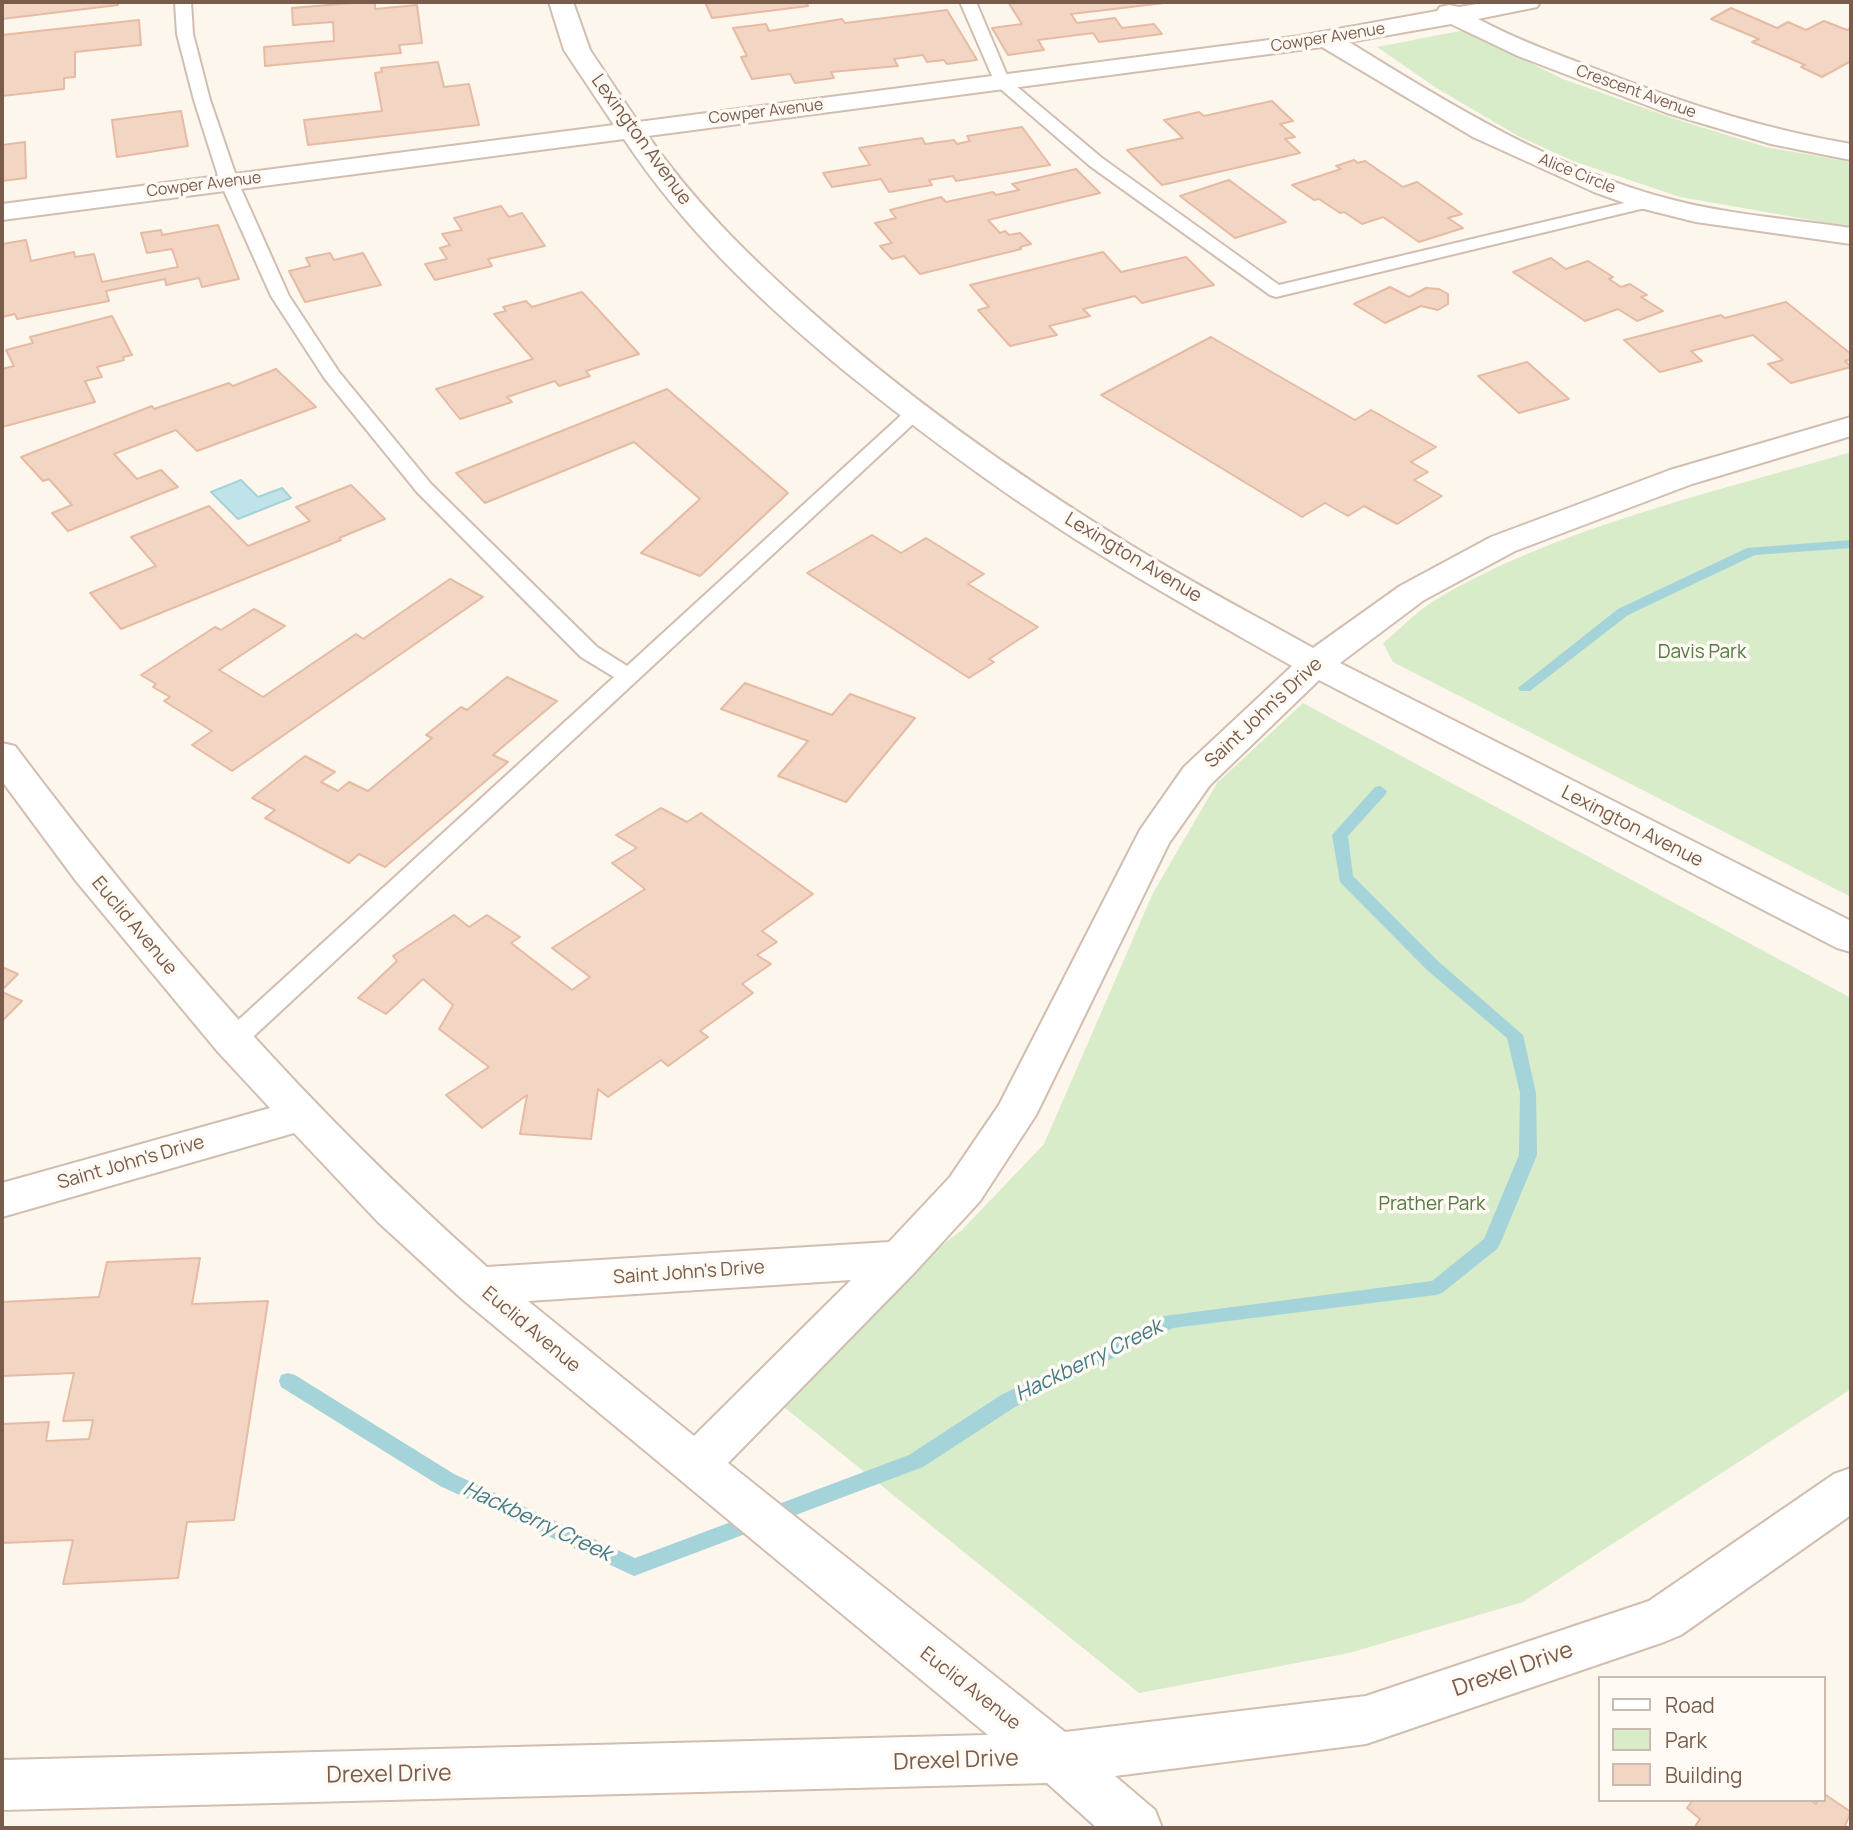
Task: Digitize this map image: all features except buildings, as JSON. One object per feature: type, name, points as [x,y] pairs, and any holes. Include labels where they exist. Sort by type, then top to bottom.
[{"type":"street","name":"Lexington Avenue","points":[[561,2],[577,50],[664,179],[728,252],[823,338],[915,413],[1020,489],[1120,553],[1315,664],[1851,938]]},
{"type":"street","name":"Crescent Avenue","points":[[1432,2],[1455,16],[1531,52],[1626,90],[1716,120],[1851,152]]},
{"type":"street","name":"Cowper Avenue","points":[[2,212],[1328,40],[1528,2]]},
{"type":"street","name":"Alice Circle","points":[[1328,40],[1518,150],[1585,180],[1649,202],[1717,216],[1851,236]]},
{"type":"street","name":"Saint John's Drive","points":[[705,1474],[965,1189],[1015,1115],[1153,839],[1197,776],[1315,664],[1412,593],[1503,544],[1681,477],[1851,426]]},
{"type":"street","name":"Euclid Avenue","points":[[7,770],[232,1041],[393,1210],[478,1286],[895,1629],[1057,1758],[1136,1828]]},
{"type":"street","name":"Saint John's Drive","points":[[2,1200],[301,1115]]},
{"type":"street","name":"Saint John's Drive","points":[[478,1286],[900,1259]]},
{"type":"street","name":"Drexel Drive","points":[[2,1785],[1057,1758],[1366,1720],[1664,1619],[1850,1491]]},
{"type":"lane","points":[[183,2],[185,34],[202,100],[229,182],[279,296],[332,375],[424,488],[589,652],[629,677]]},
{"type":"lane","points":[[968,2],[1002,82],[1096,162],[1276,291],[1649,202]]},
{"type":"lane","points":[[232,1041],[915,413]]},
{"type":"green space","points":[[1465,30],[1563,79],[1675,119],[1766,147],[1851,162],[1851,227],[1680,197],[1573,161],[1518,136],[1438,89],[1377,47]]},
{"type":"green space","name":"Davis Park","points":[[1851,452],[1851,897],[1393,662],[1383,643],[1432,602],[1479,576],[1530,553],[1636,514]]},
{"type":"green space","name":"Prather Park","points":[[1303,703],[1851,998],[1851,1389],[1523,1602],[1349,1653],[1139,1693],[754,1383],[962,1230],[1044,1144],[1153,893],[1217,783]]},
{"type":"water","points":[[241,480],[258,497],[282,488],[291,498],[238,519],[211,492]]},
{"type":"waterway","name":"Hackberry Creek","points":[[1525,688],[1623,612],[1752,551],[1851,544]]},
{"type":"waterway","name":"Hackberry Creek","points":[[288,1381],[447,1480],[634,1567],[916,1461],[1008,1401],[1170,1321],[1436,1288],[1491,1244],[1528,1155],[1528,1093],[1515,1035],[1433,966],[1345,878],[1340,835],[1380,791]]}]
